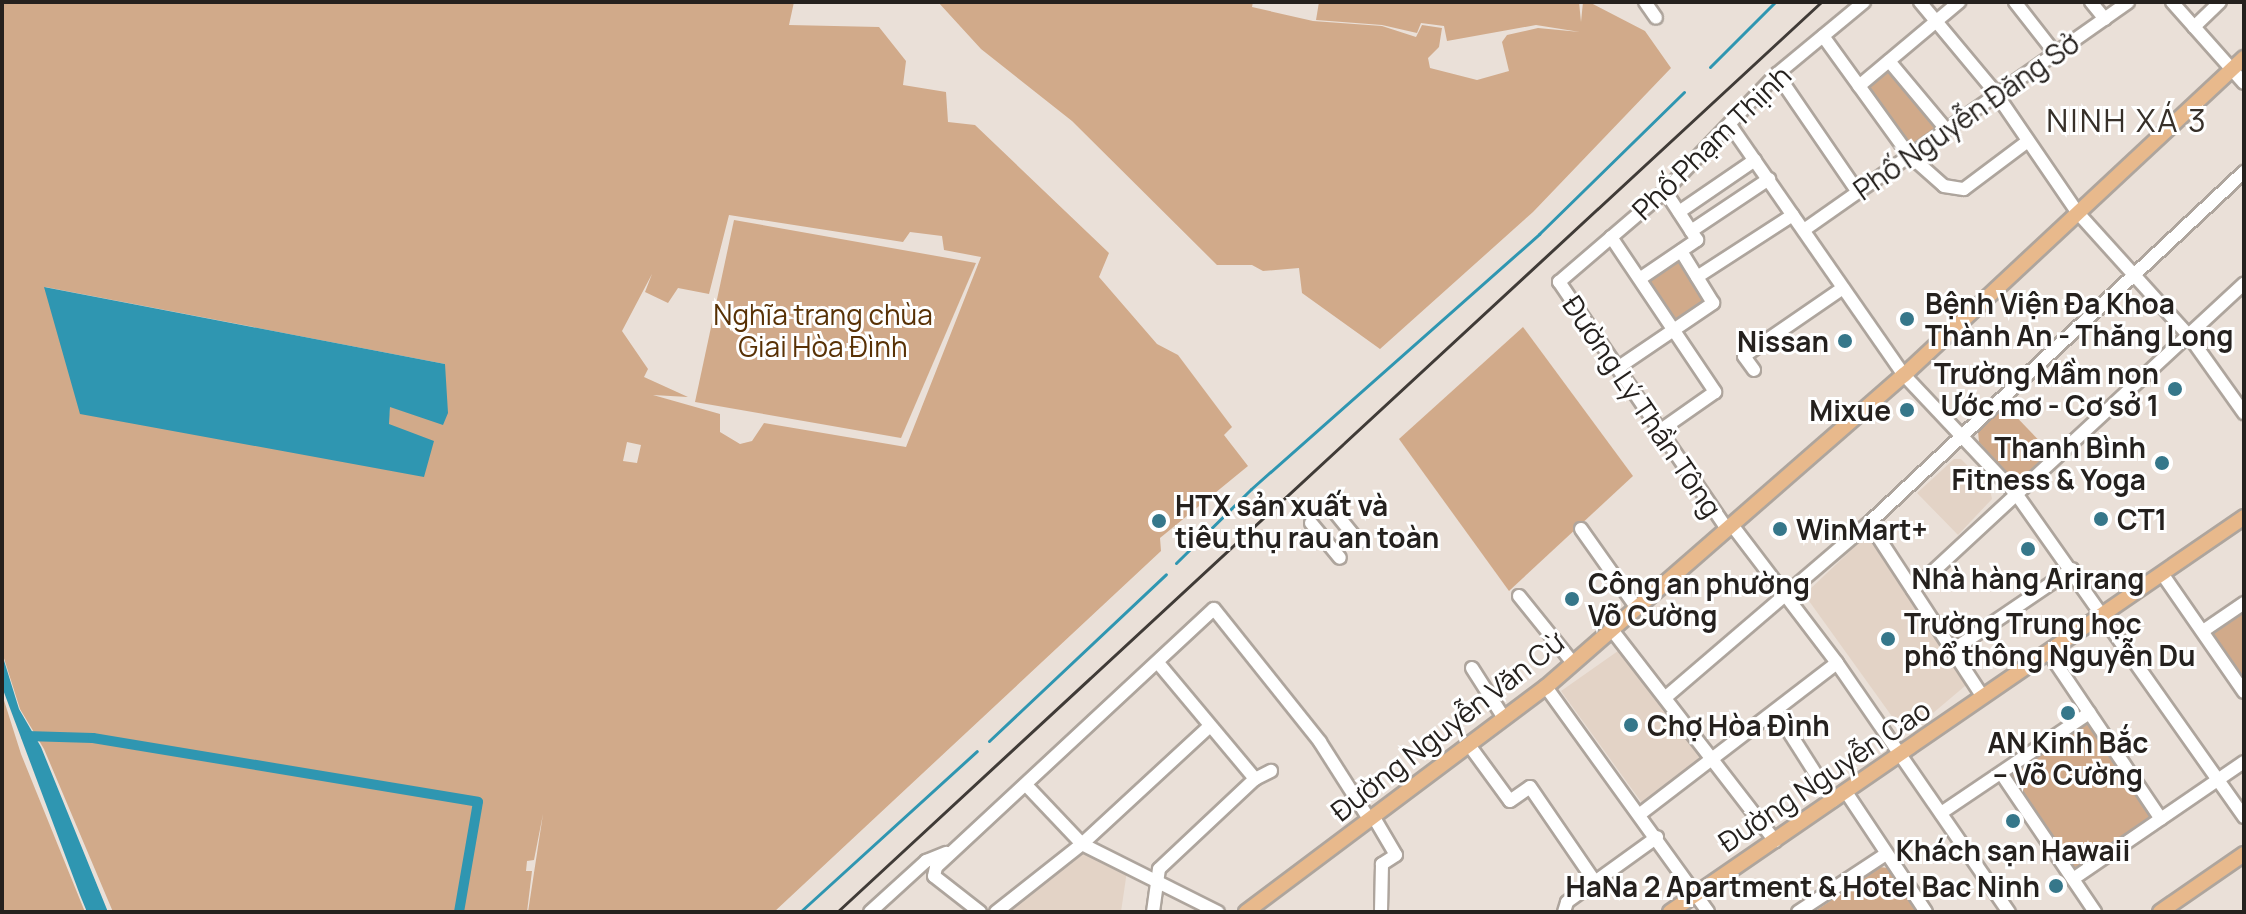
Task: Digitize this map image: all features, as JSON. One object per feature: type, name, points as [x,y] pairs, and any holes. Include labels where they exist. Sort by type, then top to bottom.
[{"type":"main road","name":"Đường Nguyễn Văn Cừ","points":[[1246,912],[1546,687],[1904,375],[2244,58]]},
{"type":"main road","name":"Đường Nguyễn Cao","points":[[1670,912],[2244,517]]},
{"type":"main road","points":[[2160,912],[2244,854]]},
{"type":"street","points":[[1645,2],[1656,18]]},
{"type":"street","name":"Phố Phạm Thịnh","points":[[1559,282],[1665,191],[1777,74],[1864,2]]},
{"type":"street","points":[[1920,2],[1995,92],[2078,213],[2189,336],[2244,413]]},
{"type":"street","points":[[1859,86],[1959,2]]},
{"type":"street","points":[[2015,2],[2054,52]]},
{"type":"street","points":[[2091,2],[2105,19]]},
{"type":"street","name":"Phố Nguyễn Đăng Sở","points":[[1804,230],[1995,92],[2128,2]]},
{"type":"street","points":[[2172,2],[2244,83]]},
{"type":"street","points":[[2194,27],[2220,2]]},
{"type":"street","points":[[1823,36],[1908,154],[1938,182],[1958,191],[2028,141]]},
{"type":"street","points":[[1889,61],[1945,128]]},
{"type":"street","points":[[1777,74],[1857,191]]},
{"type":"street","points":[[1730,125],[1904,375],[2017,495],[2072,569],[2244,817]]},
{"type":"street","points":[[1679,212],[1755,160]]},
{"type":"street","points":[[1666,697],[1788,596],[1869,523],[2244,172]]},
{"type":"street","points":[[1691,231],[1769,179]]},
{"type":"street","points":[[1641,278],[1697,240],[1665,191]]},
{"type":"street","points":[[1697,277],[1793,215]]},
{"type":"street","points":[[1611,237],[1676,329],[1714,395],[1661,430]]},
{"type":"street","points":[[1619,367],[1713,303],[1681,251]]},
{"type":"street","name":"Đường Lý Thần Tông","points":[[1559,282],[1729,527],[1788,596],[1837,663],[2009,912]]},
{"type":"street","points":[[1913,590],[2244,284]]},
{"type":"street","points":[[1744,356],[1843,288]]},
{"type":"street","points":[[1736,343],[1754,370]]},
{"type":"street","points":[[1329,505],[1359,542]]},
{"type":"street","points":[[1311,523],[1340,558]]},
{"type":"street","points":[[1869,523],[1983,697]]},
{"type":"street","points":[[1581,529],[1637,608]]},
{"type":"street","points":[[1953,650],[2072,569]]},
{"type":"street","points":[[2163,575],[2244,692]]},
{"type":"street","points":[[1519,596],[1573,663]]},
{"type":"street","points":[[2203,631],[2244,603]]},
{"type":"street","points":[[980,912],[934,876],[957,848],[1159,664],[1214,609],[1320,742],[1396,855],[1382,864],[1381,912]]},
{"type":"street","points":[[1612,630],[1716,759],[1775,841]]},
{"type":"street","points":[[2049,653],[2161,819]]},
{"type":"street","points":[[1640,814],[1777,713],[1837,663]]},
{"type":"street","points":[[1159,664],[1255,779]]},
{"type":"street","points":[[1472,668],[1504,718]]},
{"type":"street","points":[[1546,687],[1657,837],[1708,912]]},
{"type":"street","points":[[1777,713],[1886,854],[1926,912]]},
{"type":"street","points":[[1941,813],[2089,713]]},
{"type":"street","points":[[996,912],[1082,844],[1210,726]]},
{"type":"street","points":[[1469,745],[1510,801],[1530,787],[1595,882]]},
{"type":"street","points":[[2073,879],[2244,762]]},
{"type":"street","points":[[1153,912],[1154,880],[1159,869],[1255,779],[1271,771]]},
{"type":"street","points":[[2001,773],[2095,912]]},
{"type":"street","points":[[1027,786],[1082,844],[1218,912]]},
{"type":"street","points":[[1564,912],[1567,902],[1657,837]]},
{"type":"street","points":[[870,912],[926,861],[957,848]]},
{"type":"street","points":[[1798,912],[1886,854]]},
{"type":"shaded area","points":[[1954,459],[1961,459],[1990,489],[1992,499],[1958,535],[1917,493]]},
{"type":"shaded area","name":"Trường Trung học phổ thông Nguyễn Du","points":[[1867,535],[1965,677],[1965,686],[1913,730],[1901,729],[1809,601],[1808,591]]},
{"type":"shaded area","name":"Chợ Hòa Đình","points":[[1618,651],[1705,759],[1642,803],[1561,691]]},
{"type":"shaded area","points":[[1082,847],[1127,871],[1121,912],[999,912]]},
{"type":"green space","points":[[2,2],[794,2],[789,25],[879,27],[906,61],[903,85],[946,92],[948,122],[975,125],[1109,253],[1099,277],[1157,344],[1178,355],[1232,427],[1224,435],[1248,466],[1160,538],[1161,551],[774,912],[528,912],[543,814],[534,860],[527,861],[526,871],[532,871],[527,912],[113,912],[44,749],[20,709],[2,652]],"holes":[[[729,215],[903,242],[910,232],[942,236],[944,250],[981,257],[906,447],[764,423],[752,441],[740,444],[720,432],[720,414],[653,395],[688,397],[644,377],[648,369],[622,331],[652,274],[645,292],[668,303],[678,288],[709,294]],[[44,287],[445,364],[390,406],[388,424]],[[627,442],[641,445],[637,463],[623,461]]]},
{"type":"green space","points":[[938,2],[1253,2],[1252,7],[1313,21],[1382,26],[1416,37],[1422,25],[1442,28],[1439,47],[1428,58],[1430,68],[1477,80],[1509,71],[1502,42],[1507,35],[1538,28],[1580,32],[1536,25],[1447,41],[1444,26],[1421,23],[1417,33],[1382,25],[1316,20],[1319,2],[1579,2],[1581,22],[1583,2],[1589,2],[1645,31],[1671,68],[1533,212],[1380,349],[1302,293],[1299,268],[1263,271],[1252,265],[1217,265],[1072,121],[981,49]]},
{"type":"green space","points":[[1887,68],[1936,128],[1912,144],[1907,144],[1864,87]]},
{"type":"green space","name":"Nghĩa trang chùa Giai Hòa Đình","points":[[734,220],[976,263],[901,438],[695,402]]},
{"type":"green space","points":[[1679,257],[1707,301],[1675,321],[1647,278]]},
{"type":"green space","points":[[1523,327],[1633,476],[1509,591],[1399,439]]},
{"type":"green space","points":[[2005,405],[2051,453],[2023,478],[2011,477],[1979,442],[1978,431]]},
{"type":"green space","points":[[2244,608],[2244,686],[2212,638],[2213,629]]},
{"type":"green space","points":[[2,694],[21,754],[85,912],[2,912]]},
{"type":"green space","points":[[2086,722],[2151,816],[2074,869],[2010,776]]},
{"type":"green space","points":[[1880,867],[1888,868],[1917,912],[1814,912]]},
{"type":"water","points":[[44,287],[445,364],[448,413],[443,425],[390,407],[389,424],[434,441],[424,477],[80,414]]},
{"type":"water","points":[[2,654],[19,709],[41,747],[108,912],[87,912],[80,895],[2,687]]},
{"type":"waterway","points":[[1710,67],[1775,2]]},
{"type":"waterway","points":[[1176,563],[1251,489],[1539,234],[1684,92]]},
{"type":"waterway","points":[[989,741],[1166,574]]},
{"type":"waterway","points":[[26,736],[93,738],[478,802],[459,912]]},
{"type":"waterway","points":[[800,912],[977,751]]},
{"type":"railway","points":[[837,912],[1821,2]]},
{"type":"place","name":"Bệnh Viện Đa Khoa Thành An - Thăng Long","points":[[1907,319]]},
{"type":"place","name":"Nissan","points":[[1845,341]]},
{"type":"place","name":"Trường Mầm non Ước mơ - Cơ sở 1","points":[[2175,389]]},
{"type":"place","name":"Mixue","points":[[1907,410]]},
{"type":"place","name":"Thanh Bình Fitness & Yoga","points":[[2162,463]]},
{"type":"place","name":"CT1","points":[[2101,519]]},
{"type":"place","name":"HTX sản xuất và tiêu thụ rau an toàn","points":[[1159,521]]},
{"type":"place","name":"WinMart+","points":[[1780,529]]},
{"type":"place","name":"Nhà hàng Arirang","points":[[2028,549]]},
{"type":"place","name":"Công an phường Võ Cường","points":[[1572,599]]},
{"type":"place","name":"Trường Trung học phổ thông Nguyễn Du","points":[[1888,639]]},
{"type":"place","name":"AN Kinh Bắc – Võ Cường","points":[[2068,713]]},
{"type":"place","name":"Chợ Hòa Đình","points":[[1631,725]]},
{"type":"place","name":"Khách sạn Hawaii","points":[[2013,821]]},
{"type":"place","name":"HaNa 2 Apartment & Hotel Bac Ninh","points":[[2056,886]]},
{"type":"district","name":"NINH XÁ 3","points":[[2127,120]]}]
